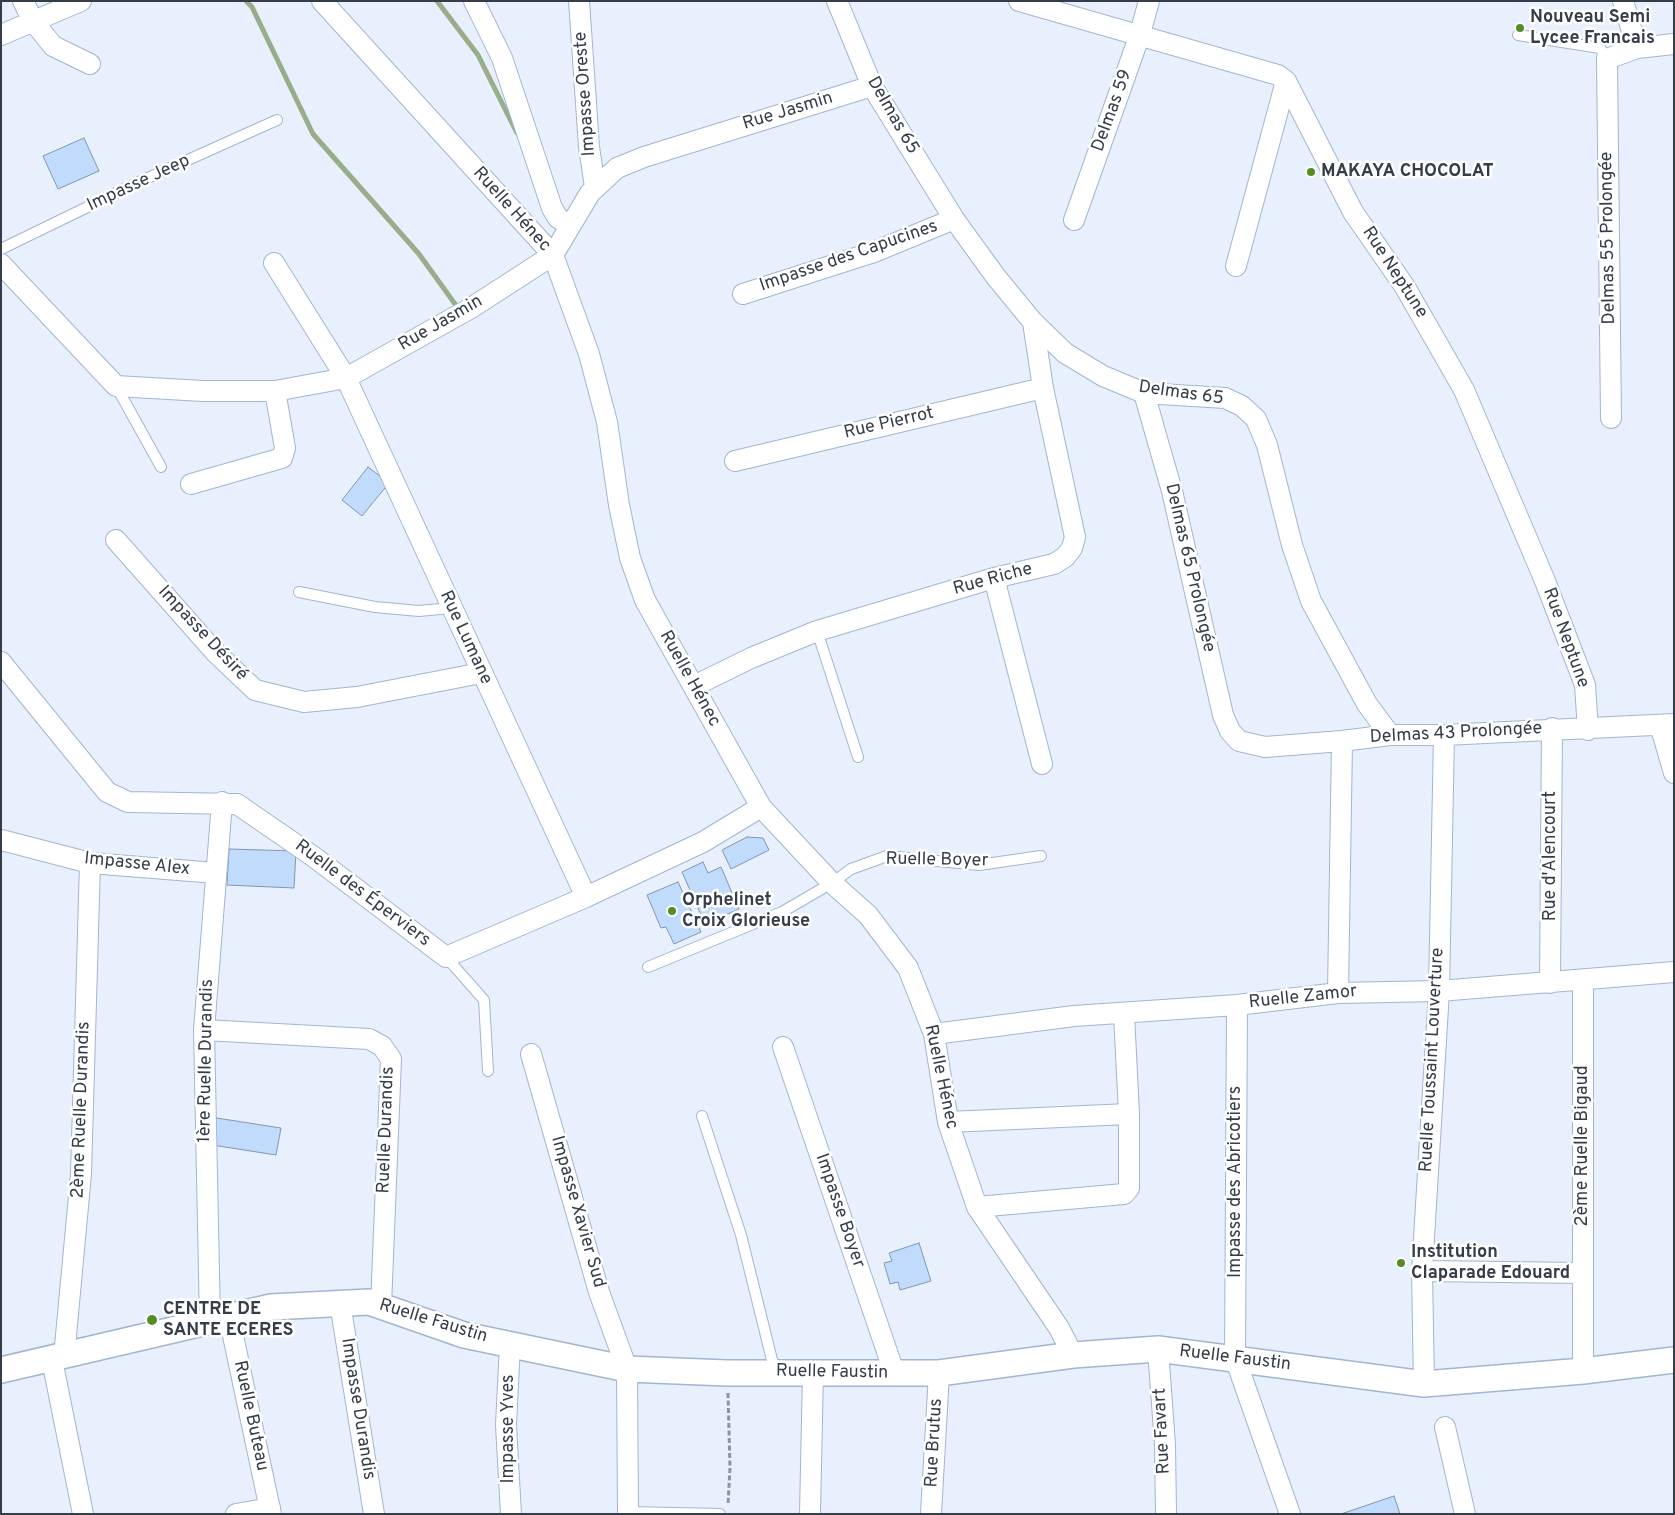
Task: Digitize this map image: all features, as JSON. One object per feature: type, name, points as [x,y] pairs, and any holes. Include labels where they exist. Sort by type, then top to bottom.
[{"type":"street","points":[[23,1],[33,21],[53,46],[90,64]]},
{"type":"street","points":[[1,34],[81,1]]},
{"type":"street","name":"Ruelle Hénec","points":[[322,1],[553,255],[590,354],[607,422],[619,505],[630,558],[645,600],[761,807],[832,883],[868,915],[908,968],[934,1034],[948,1122],[977,1208],[1059,1328],[1073,1355]]},
{"type":"street","points":[[474,1],[502,58],[552,208],[558,218],[570,226]]},
{"type":"street","name":"Impasse Oreste","points":[[579,1],[589,147],[595,187]]},
{"type":"street","name":"Delmas 65","points":[[837,1],[872,86],[954,219],[996,277],[1033,322],[1065,353],[1103,376],[1144,393],[1225,398],[1242,406],[1256,419],[1267,445],[1292,545],[1311,601],[1368,704],[1390,734]]},
{"type":"street","points":[[1019,1],[1139,37],[1278,75],[1286,81],[1236,266]]},
{"type":"street","name":"Delmas 59","points":[[1074,220],[1139,37],[1149,1]]},
{"type":"street","points":[[1623,1],[1637,48]]},
{"type":"street","points":[[1607,59],[1637,48],[1674,44]]},
{"type":"street","name":"Delmas 55 Prolongée","points":[[1607,59],[1611,418]]},
{"type":"street","name":"Rue Neptune","points":[[1286,81],[1353,212],[1405,287],[1464,390],[1545,581],[1585,685],[1588,730]]},
{"type":"street","name":"Rue Jasmin","points":[[116,386],[203,391],[274,391],[346,378],[471,308],[553,255],[595,187],[617,168],[644,157],[872,86]]},
{"type":"street","name":"Impasse des Capucines","points":[[743,294],[874,252],[954,219]]},
{"type":"street","name":"Rue Lumane","points":[[274,262],[346,378],[586,897]]},
{"type":"street","points":[[1,264],[116,386]]},
{"type":"street","name":"Rue Riche","points":[[694,686],[751,658],[817,631],[994,578],[1054,564],[1065,557],[1072,548],[1075,537],[1043,388],[1033,322]]},
{"type":"street","name":"Rue Pierrot","points":[[735,460],[1043,388]]},
{"type":"street","points":[[191,484],[282,458],[285,448],[274,391]]},
{"type":"street","name":"Delmas 65 Prolongée","points":[[1144,393],[1172,491],[1223,715],[1230,731],[1239,741]]},
{"type":"street","name":"Impasse Désiré","points":[[116,540],[215,652],[255,690],[304,702],[357,697],[481,673]]},
{"type":"street","points":[[994,578],[1042,764]]},
{"type":"street","name":"Ruelle des Éperviers","points":[[1,662],[107,792],[128,802],[222,802],[237,804],[306,852],[446,957],[586,897],[703,842],[761,807]]},
{"type":"street","points":[[1667,724],[1674,773]]},
{"type":"street","name":"Delmas 43 Prolongée","points":[[1239,741],[1265,747],[1342,741],[1390,734],[1444,735],[1552,728],[1588,730],[1667,724]]},
{"type":"street","name":"Rue d'Alencourt","points":[[1550,983],[1552,728]]},
{"type":"street","name":"Ruelle Toussaint Louverture","points":[[1424,1384],[1422,1271],[1439,991],[1444,735]]},
{"type":"street","points":[[1338,993],[1342,741]]},
{"type":"street","name":"1ère Ruelle Durandis","points":[[219,1319],[204,1030],[222,802]]},
{"type":"street","name":"Impasse Alex","points":[[1,840],[90,863],[216,873]]},
{"type":"street","name":"2ème Ruelle Durandis","points":[[83,1514],[58,1358],[82,1174],[90,863]]},
{"type":"street","name":"Ruelle Zamor","points":[[934,1034],[1074,1016],[1237,1005],[1338,993],[1439,991],[1583,981],[1674,972]]},
{"type":"street","name":"2ème Ruelle Bigaud","points":[[1583,981],[1583,1371]]},
{"type":"street","name":"Impasse des Abricotiers","points":[[1237,1005],[1235,1358],[1290,1514]]},
{"type":"street","points":[[977,1208],[1115,1197],[1124,1194],[1129,1188],[1129,1114],[1124,1014]]},
{"type":"street","name":"Ruelle Durandis","points":[[204,1030],[368,1039],[382,1046],[391,1059],[381,1306]]},
{"type":"street","name":"Impasse Boyer","points":[[783,1048],[895,1374]]},
{"type":"street","name":"Impasse Xavier Sud","points":[[531,1054],[600,1292],[627,1369],[628,1513]]},
{"type":"street","points":[[948,1122],[1129,1114]]},
{"type":"street","points":[[1422,1271],[1583,1273]]},
{"type":"street","name":"Ruelle Faustin","points":[[1,1370],[271,1307],[369,1302],[464,1334],[627,1369],[727,1373],[939,1373],[1073,1355],[1158,1349],[1424,1384],[1583,1371],[1674,1360]]},
{"type":"street","name":"Impasse Durandis","points":[[340,1303],[374,1514]]},
{"type":"street","name":"Ruelle Buteau","points":[[219,1319],[270,1511]]},
{"type":"street","name":"Impasse Yves","points":[[510,1344],[506,1425],[511,1514]]},
{"type":"street","name":"Rue Favart","points":[[1158,1349],[1165,1445],[1166,1514]]},
{"type":"street","points":[[810,1514],[813,1372]]},
{"type":"street","name":"Rue Brutus","points":[[931,1514],[939,1373]]},
{"type":"street","points":[[1446,1427],[1465,1514]]},
{"type":"street","points":[[236,1514],[270,1511]]},
{"type":"lane","points":[[1518,35],[1600,48],[1607,59]]},
{"type":"lane","name":"Impasse Jeep","points":[[1,249],[141,181],[277,120]]},
{"type":"lane","points":[[116,386],[161,467]]},
{"type":"lane","points":[[299,592],[375,608],[419,611],[451,608]]},
{"type":"lane","points":[[817,631],[858,757]]},
{"type":"lane","name":"Ruelle Boyer","points":[[648,966],[782,912],[832,883],[851,869],[887,856],[979,865],[1041,856]]},
{"type":"lane","points":[[446,957],[484,1000],[488,1071]]},
{"type":"lane","points":[[702,1116],[741,1235],[775,1372]]},
{"type":"lane","points":[[628,1513],[720,1514]]},
{"type":"path","points":[[727,1373],[730,1468],[728,1514]]},
{"type":"building","points":[[84,138],[99,171],[58,189],[43,156]]},
{"type":"building","points":[[368,467],[389,483],[362,516],[342,500]]},
{"type":"building","points":[[747,837],[763,838],[769,850],[731,869],[722,850]]},
{"type":"building","points":[[229,849],[296,851],[294,888],[227,885]]},
{"type":"building","points":[[703,862],[708,873],[721,867],[739,909],[705,924],[682,872]]},
{"type":"building","name":"Orphelinet Croix Glorieuse","points":[[678,882],[701,932],[674,944],[666,927],[661,928],[647,895]]},
{"type":"building","points":[[210,1117],[281,1128],[276,1155],[206,1144]]},
{"type":"building","points":[[919,1243],[931,1281],[900,1290],[898,1282],[890,1284],[884,1263],[892,1261],[889,1253]]},
{"type":"building","points":[[1394,1496],[1400,1514],[1341,1514]]},
{"type":"waterway","points":[[246,1],[252,7],[313,134],[419,254],[455,304]]},
{"type":"waterway","points":[[437,1],[478,55],[517,133]]},
{"type":"place","name":"Nouveau Semi Lycee Francais","points":[[1520,28]]},
{"type":"place","name":"MAKAYA CHOCOLAT","points":[[1311,172]]},
{"type":"place","name":"Orphelinet Croix Glorieuse","points":[[672,911]]},
{"type":"place","name":"Institution Claparade Edouard","points":[[1401,1263]]},
{"type":"place","name":"CENTRE DE SANTE ECERES","points":[[152,1320]]}]
